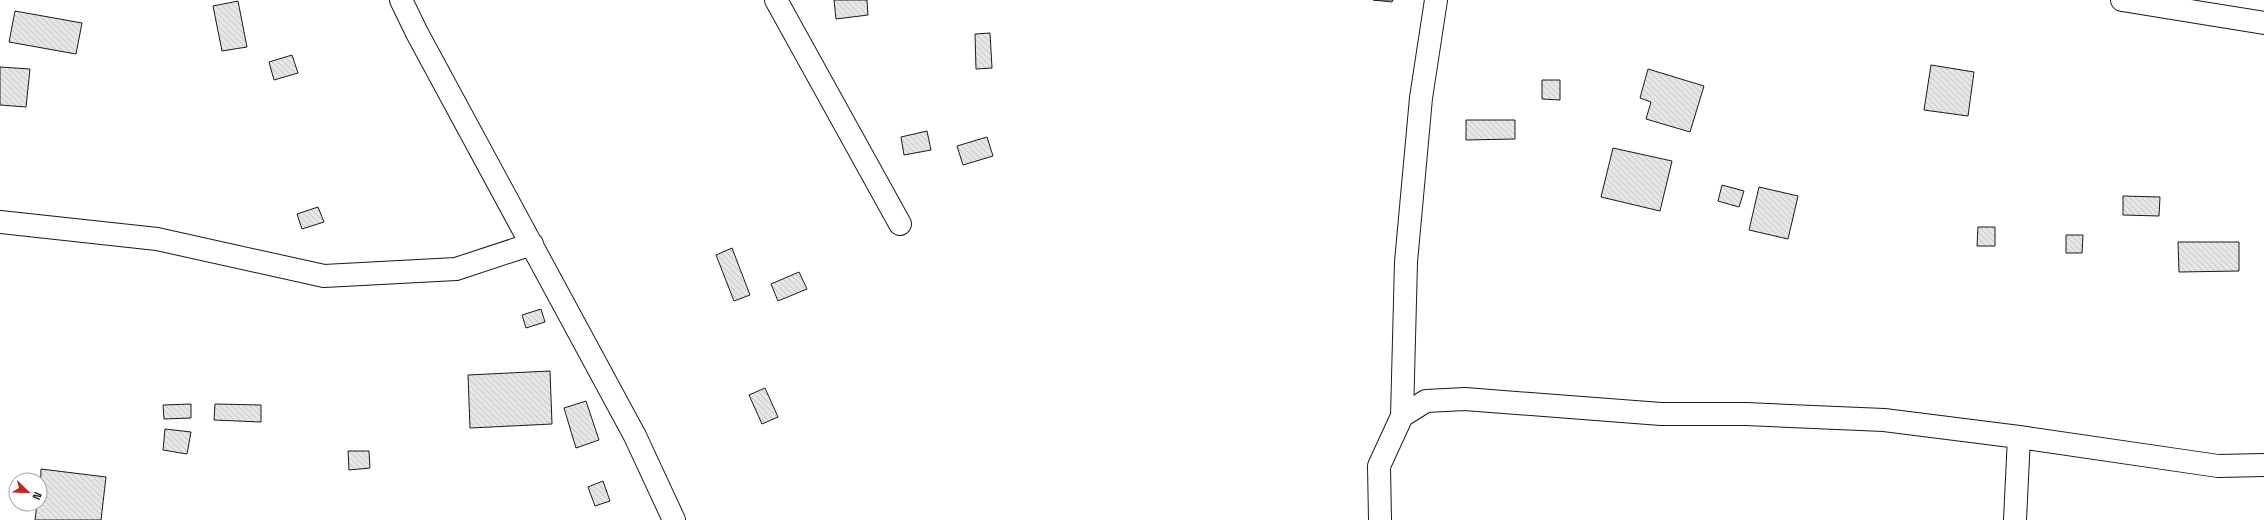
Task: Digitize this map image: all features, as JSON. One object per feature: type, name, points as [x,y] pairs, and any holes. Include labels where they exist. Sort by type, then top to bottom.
[{"type":"street","points":[[401,0],[417,33],[635,436],[674,520]]},
{"type":"street","points":[[776,0],[900,224]]},
{"type":"street","points":[[1380,520],[1379,466],[1402,416],[1406,262],[1421,98],[1436,0]]},
{"type":"street","points":[[2122,0],[2264,23]]},
{"type":"street","points":[[0,222],[157,239],[324,276],[456,269],[532,244]]},
{"type":"street","points":[[1402,416],[1426,401],[1465,399],[1661,414],[1746,414],[1884,420],[2019,437],[2218,466],[2264,465]]},
{"type":"street","points":[[2014,520],[2019,437]]},
{"type":"building","points":[[834,0],[867,0],[868,15],[836,19]]},
{"type":"building","points":[[1373,0],[1393,0],[1392,2]]},
{"type":"building","points":[[238,1],[247,47],[222,51],[213,6]]},
{"type":"building","points":[[15,11],[82,23],[76,54],[9,42]]},
{"type":"building","points":[[990,33],[992,68],[976,69],[975,34]]},
{"type":"building","points":[[292,55],[298,73],[274,80],[269,62]]},
{"type":"building","points":[[1931,65],[1974,72],[1968,116],[1924,110]]},
{"type":"building","points":[[0,67],[30,69],[26,107],[0,105]]},
{"type":"building","points":[[1648,69],[1704,86],[1690,132],[1646,119],[1651,102],[1640,98]]},
{"type":"building","points":[[1542,80],[1560,80],[1560,100],[1542,99]]},
{"type":"building","points":[[1466,120],[1515,120],[1515,139],[1466,140]]},
{"type":"building","points":[[927,131],[931,150],[904,155],[901,137]]},
{"type":"building","points":[[987,137],[993,156],[963,165],[957,146]]},
{"type":"building","points":[[1613,148],[1672,161],[1660,211],[1601,197]]},
{"type":"building","points":[[1722,185],[1744,191],[1739,207],[1718,201]]},
{"type":"building","points":[[1759,187],[1798,196],[1788,239],[1749,230]]},
{"type":"building","points":[[2123,196],[2160,197],[2159,216],[2123,215]]},
{"type":"building","points":[[318,207],[324,222],[302,229],[297,214]]},
{"type":"building","points":[[1978,227],[1995,227],[1995,246],[1977,246]]},
{"type":"building","points":[[2066,235],[2083,235],[2082,253],[2066,253]]},
{"type":"building","points":[[2178,242],[2239,242],[2239,271],[2179,272]]},
{"type":"building","points":[[732,248],[750,295],[734,301],[716,255]]},
{"type":"building","points":[[799,272],[807,289],[778,301],[771,284]]},
{"type":"building","points":[[541,309],[545,322],[526,328],[522,315]]},
{"type":"building","points":[[550,371],[552,424],[470,428],[468,375]]},
{"type":"building","points":[[765,388],[778,417],[762,424],[749,395]]},
{"type":"building","points":[[586,401],[599,440],[576,448],[564,408]]},
{"type":"building","points":[[191,404],[191,418],[164,419],[163,405]]},
{"type":"building","points":[[215,404],[261,405],[261,422],[214,420]]},
{"type":"building","points":[[165,429],[191,432],[187,454],[163,450]]},
{"type":"building","points":[[348,451],[369,451],[370,468],[349,470]]},
{"type":"building","points":[[41,469],[106,477],[101,520],[35,520],[36,512],[48,512],[48,472],[41,472]]},
{"type":"building","points":[[603,481],[610,501],[595,506],[588,487]]}]
